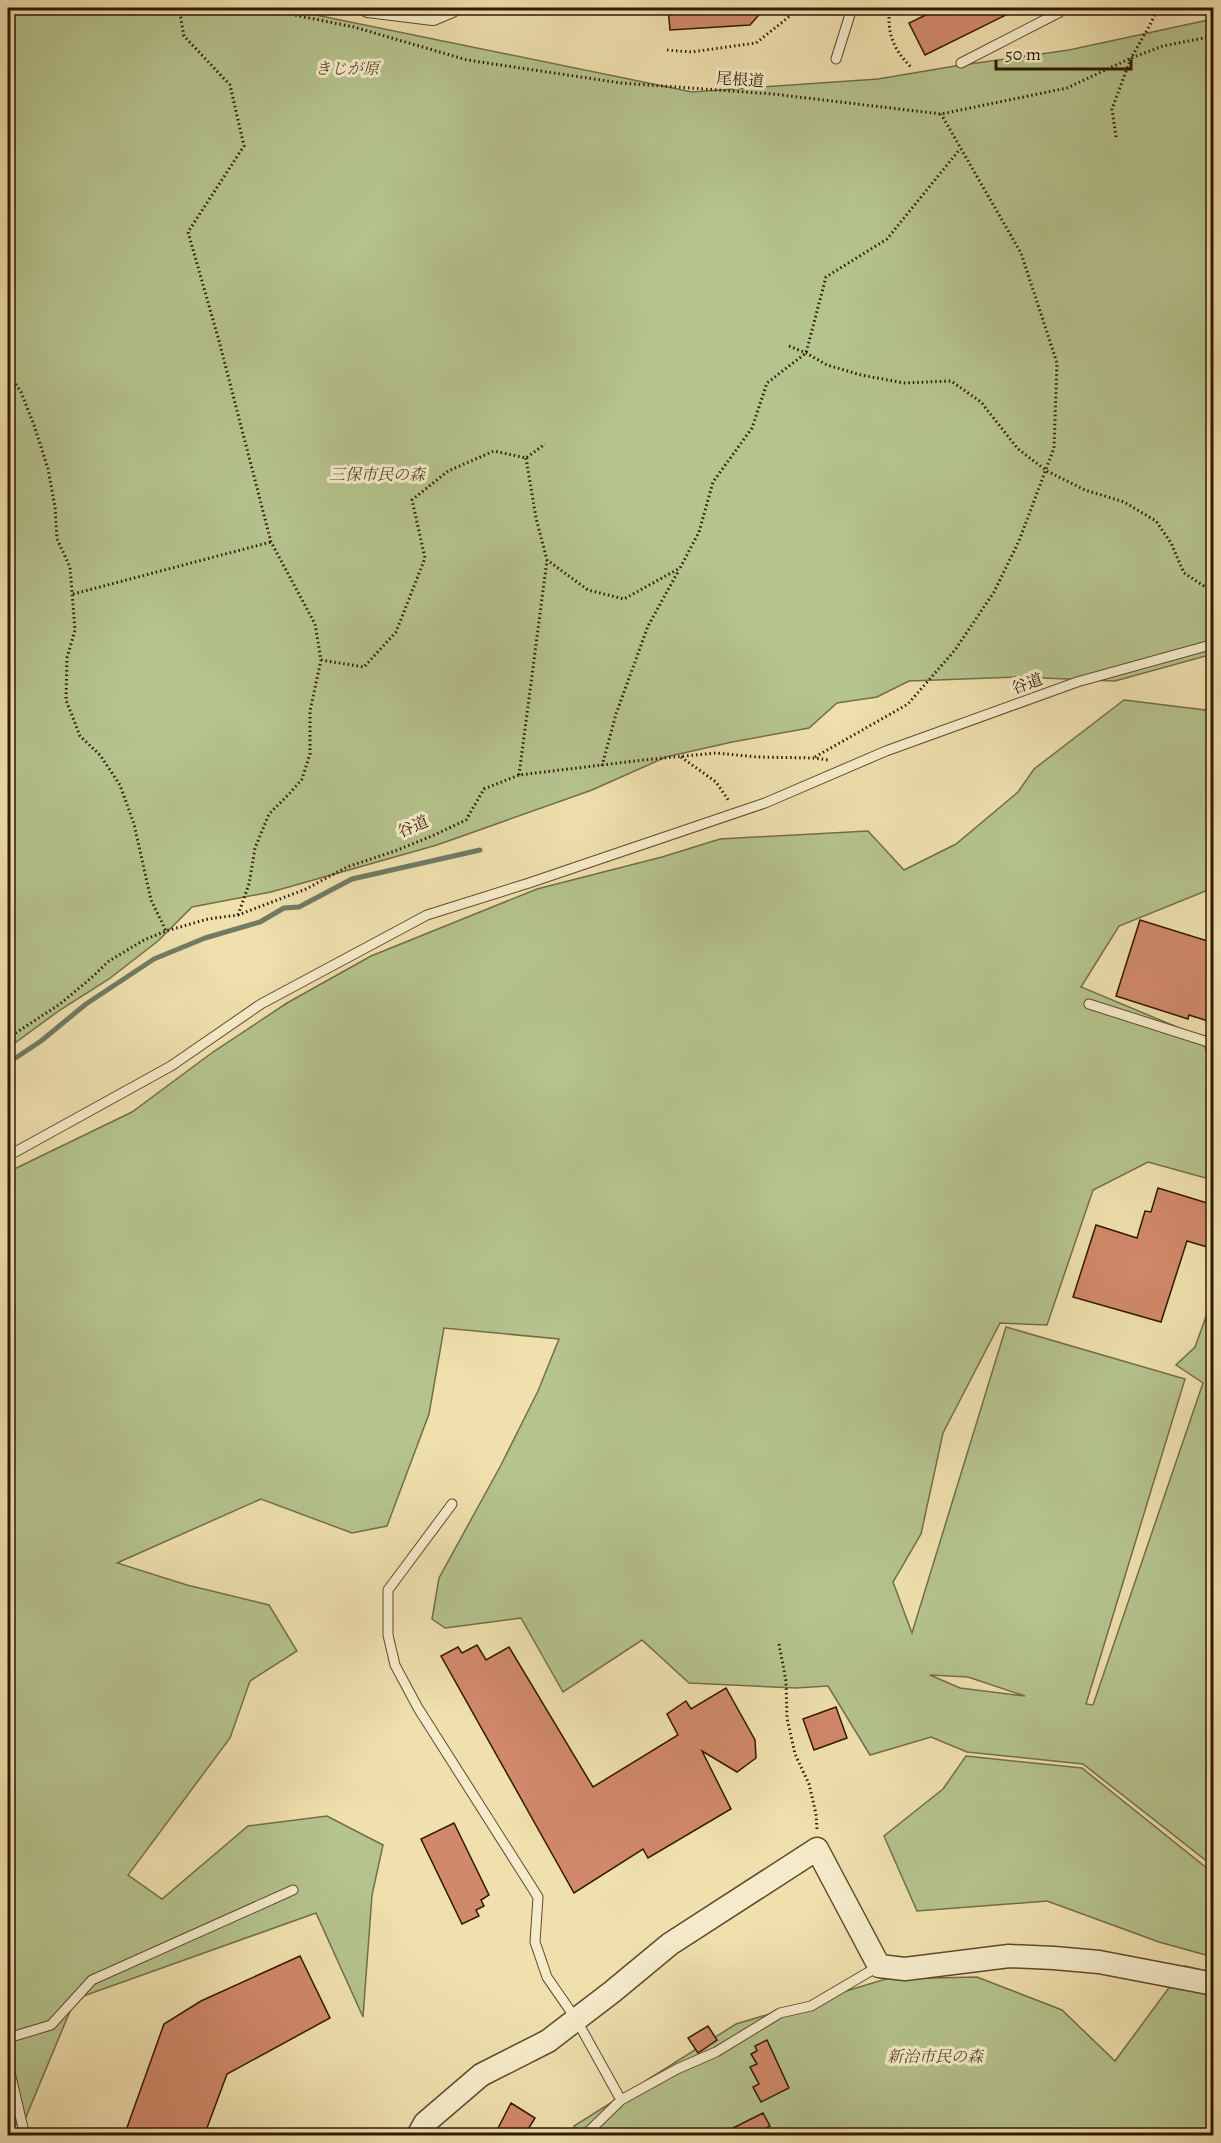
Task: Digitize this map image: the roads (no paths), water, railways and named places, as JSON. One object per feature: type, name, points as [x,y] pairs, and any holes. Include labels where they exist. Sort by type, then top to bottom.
[{"type":"street","points":[[368,8],[433,15],[452,8]]},
{"type":"street","points":[[418,2136],[425,2123],[481,2075],[548,2041],[670,1944],[817,1849],[879,1966],[905,1968],[1009,1956],[1054,1958],[1099,1962],[1214,1984]]},
{"type":"lane","points":[[836,59],[852,8]]},
{"type":"lane","points":[[961,63],[1060,12],[1061,8]]},
{"type":"lane","name":"谷道","points":[[8,1156],[171,1066],[261,1004],[427,915],[540,880],[765,803],[886,752],[1077,682],[1214,644]]},
{"type":"lane","points":[[1089,1004],[1208,1042],[1214,1057]]},
{"type":"lane","points":[[452,1504],[388,1590],[388,1635],[395,1665],[418,1708],[538,1897],[535,1942],[547,1977],[576,2019],[621,2100]]},
{"type":"lane","points":[[8,2038],[51,2025],[92,1980],[292,1890]]},
{"type":"lane","points":[[584,2136],[621,2100],[677,2069],[716,2052],[780,2013],[811,2006],[879,1966]]},
{"type":"lane","points":[[8,2064],[25,2136]]},
{"type":"waterway","points":[[8,1063],[41,1041],[86,1004],[154,959],[205,938],[260,922],[284,908],[299,907],[352,879],[480,850]]},
{"type":"park label","name":"きじが原","points":[[347,69]]},
{"type":"park label","name":"三保市民の森","points":[[377,475]]},
{"type":"park label","name":"新治市民の森","points":[[935,2057]]}]
